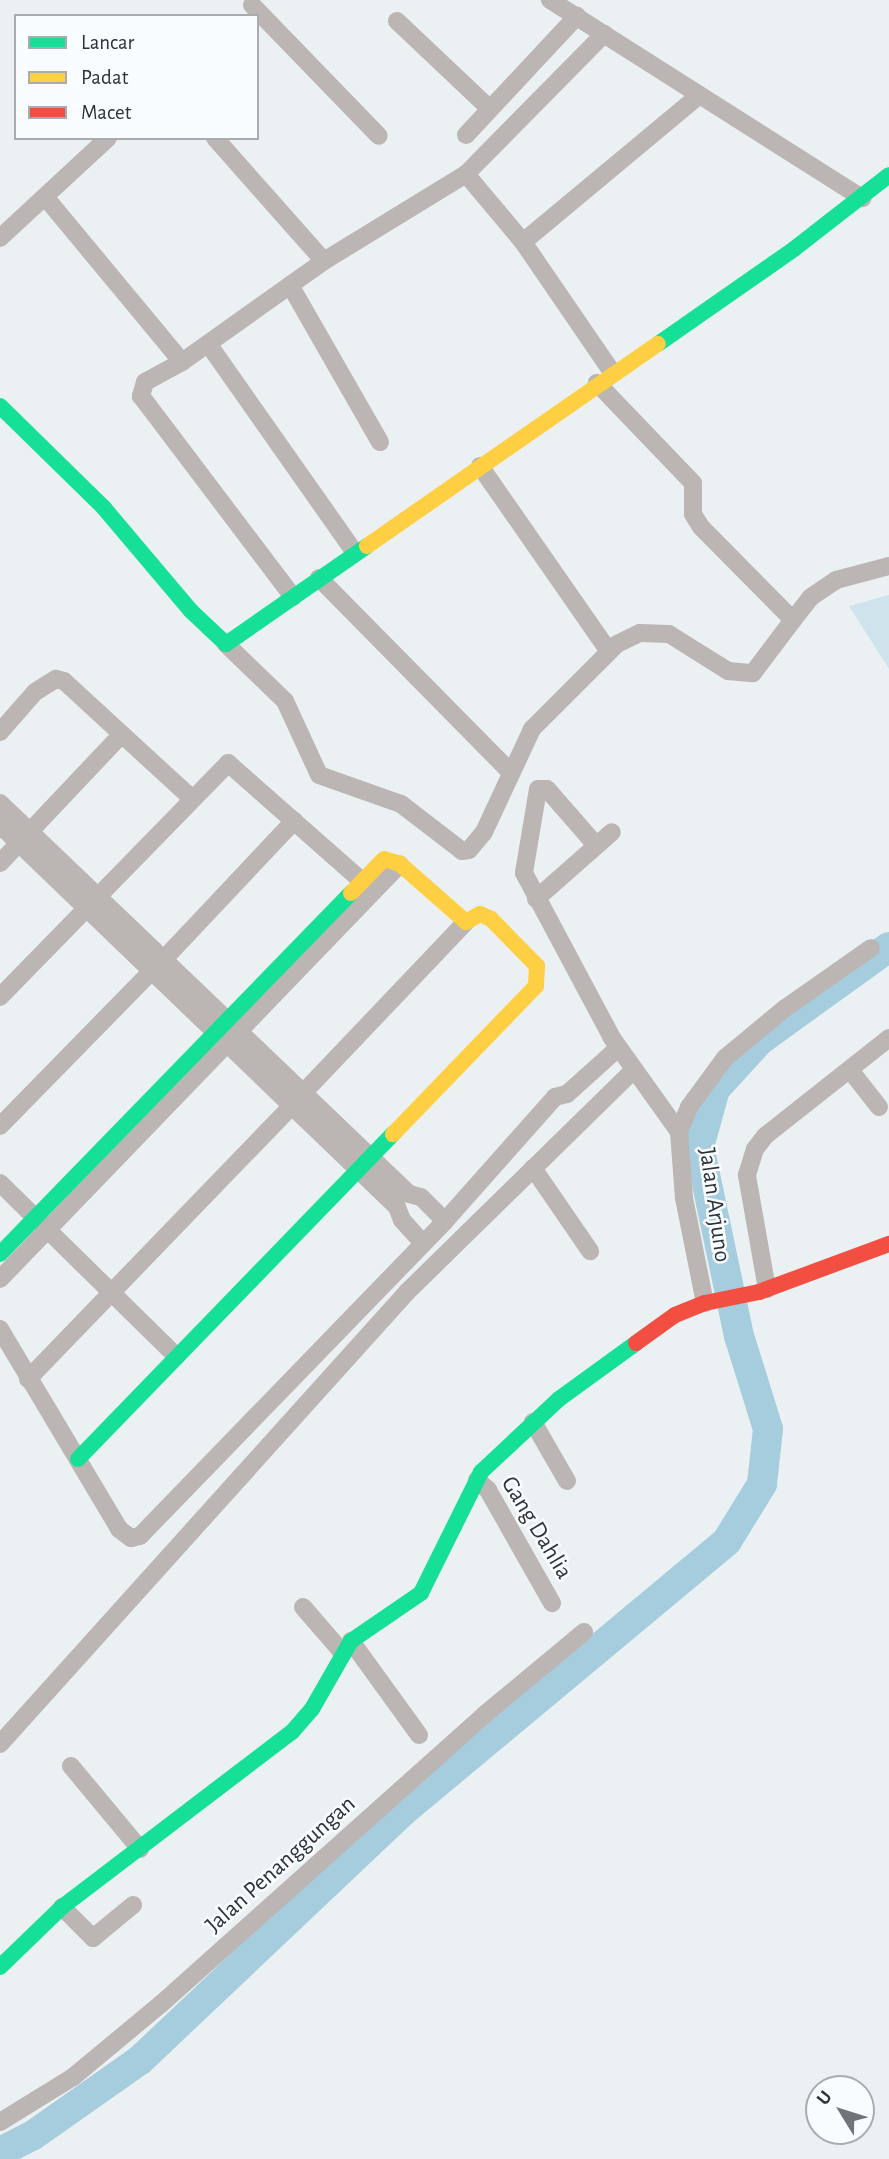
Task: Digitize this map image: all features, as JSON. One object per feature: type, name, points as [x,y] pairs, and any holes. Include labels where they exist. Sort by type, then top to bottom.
[{"type":"street","points":[[550,0],[862,198]]},
{"type":"street","points":[[259,16],[379,136]]},
{"type":"street","points":[[466,135],[577,16]]},
{"type":"street","points":[[397,21],[490,109]]},
{"type":"street","points":[[293,597],[141,396],[145,382],[209,345],[324,261],[466,174],[604,34]]},
{"type":"street","points":[[523,242],[698,96]]},
{"type":"street","points":[[0,238],[106,140]]},
{"type":"street","points":[[217,140],[324,261]]},
{"type":"street","points":[[466,174],[523,242],[604,377],[693,483],[693,514],[701,527],[793,620]]},
{"type":"street","points":[[226,644],[604,377],[794,249],[889,175]]},
{"type":"street","points":[[46,198],[182,362]]},
{"type":"street","points":[[290,285],[380,442]]},
{"type":"street","points":[[209,345],[355,553]]},
{"type":"street","points":[[0,406],[56,457],[191,611],[285,701],[319,775],[401,804],[455,848],[469,850],[476,843],[497,808],[510,772],[532,729],[608,650],[640,633],[669,634],[728,671],[746,676],[765,663],[811,597],[836,580],[889,566]]},
{"type":"street","points":[[481,466],[608,650]]},
{"type":"street","points":[[319,578],[510,772]]},
{"type":"street","points":[[0,732],[36,692],[56,679],[64,681],[120,736],[190,797]]},
{"type":"street","points":[[0,863],[120,736]]},
{"type":"street","points":[[0,997],[190,797],[228,763],[362,881]]},
{"type":"street","name":"Jalan Arjuno","points":[[595,844],[547,789],[538,789],[522,865],[536,899],[615,1043],[678,1132],[684,1198],[709,1302]]},
{"type":"street","points":[[0,803],[25,837],[298,1099],[358,1170],[403,1200],[421,1197],[445,1221]]},
{"type":"street","points":[[0,1126],[159,965],[294,821]]},
{"type":"street","points":[[0,825],[25,837]]},
{"type":"street","points":[[536,899],[595,844],[612,832]]},
{"type":"street","points":[[228,1032],[384,859],[400,864],[466,922]]},
{"type":"street","points":[[0,1279],[41,1223],[228,1032],[400,864]]},
{"type":"street","points":[[28,1379],[466,922],[480,914],[491,919],[537,966],[536,986],[78,1459]]},
{"type":"street","points":[[678,1132],[689,1107],[725,1058],[784,1009],[871,948]]},
{"type":"street","points":[[763,1290],[747,1175],[750,1163],[765,1136],[889,1038]]},
{"type":"street","points":[[0,1329],[119,1529],[131,1538],[141,1536],[445,1221],[555,1097],[567,1094],[615,1043]]},
{"type":"street","points":[[850,1070],[879,1107]]},
{"type":"street","points":[[0,1744],[407,1292],[633,1071]]},
{"type":"street","points":[[298,1099],[372,1156],[403,1200],[402,1220],[423,1243]]},
{"type":"street","points":[[533,1168],[590,1251]]},
{"type":"street","points":[[0,1183],[176,1356]]},
{"type":"street","points":[[0,1254],[41,1223]]},
{"type":"street","points":[[0,1967],[62,1907],[292,1732],[312,1709],[347,1646],[421,1593],[477,1480],[498,1453],[533,1422],[659,1326],[709,1302],[763,1290],[889,1244]]},
{"type":"street","points":[[533,1422],[566,1481]]},
{"type":"street","name":"Gang Dahlia","points":[[477,1480],[488,1490],[552,1602]]},
{"type":"street","points":[[303,1607],[347,1646],[419,1735]]},
{"type":"street","name":"Jalan Penanggungan","points":[[0,2122],[73,2077],[161,2004],[484,1715],[584,1632]]},
{"type":"street","points":[[71,1766],[140,1849]]},
{"type":"street","points":[[62,1907],[93,1938],[133,1905]]},
{"type":"shaded area","points":[[889,595],[889,669],[849,606]]},
{"type":"waterway","points":[[0,2152],[32,2136],[140,2060],[402,1812],[727,1541],[762,1484],[768,1429],[739,1336],[699,1147],[715,1089],[760,1040],[889,947]]},
{"type":"traffic: fast","points":[[658,344],[794,249],[889,175]]},
{"type":"traffic: fast","points":[[0,406],[104,508],[191,611],[226,644],[367,546]]},
{"type":"traffic: fast","points":[[0,1254],[351,893]]},
{"type":"traffic: fast","points":[[78,1459],[393,1134]]},
{"type":"traffic: fast","points":[[0,1967],[62,1907],[292,1732],[312,1709],[351,1641],[421,1593],[481,1472],[559,1399],[636,1343]]},
{"type":"traffic: slow","points":[[367,546],[658,344]]},
{"type":"traffic: slow","points":[[351,893],[384,859],[400,864],[466,922],[480,914],[491,919],[537,966],[536,986],[393,1134]]},
{"type":"traffic: jam","points":[[636,1343],[675,1315],[705,1303],[759,1292],[889,1244]]}]
